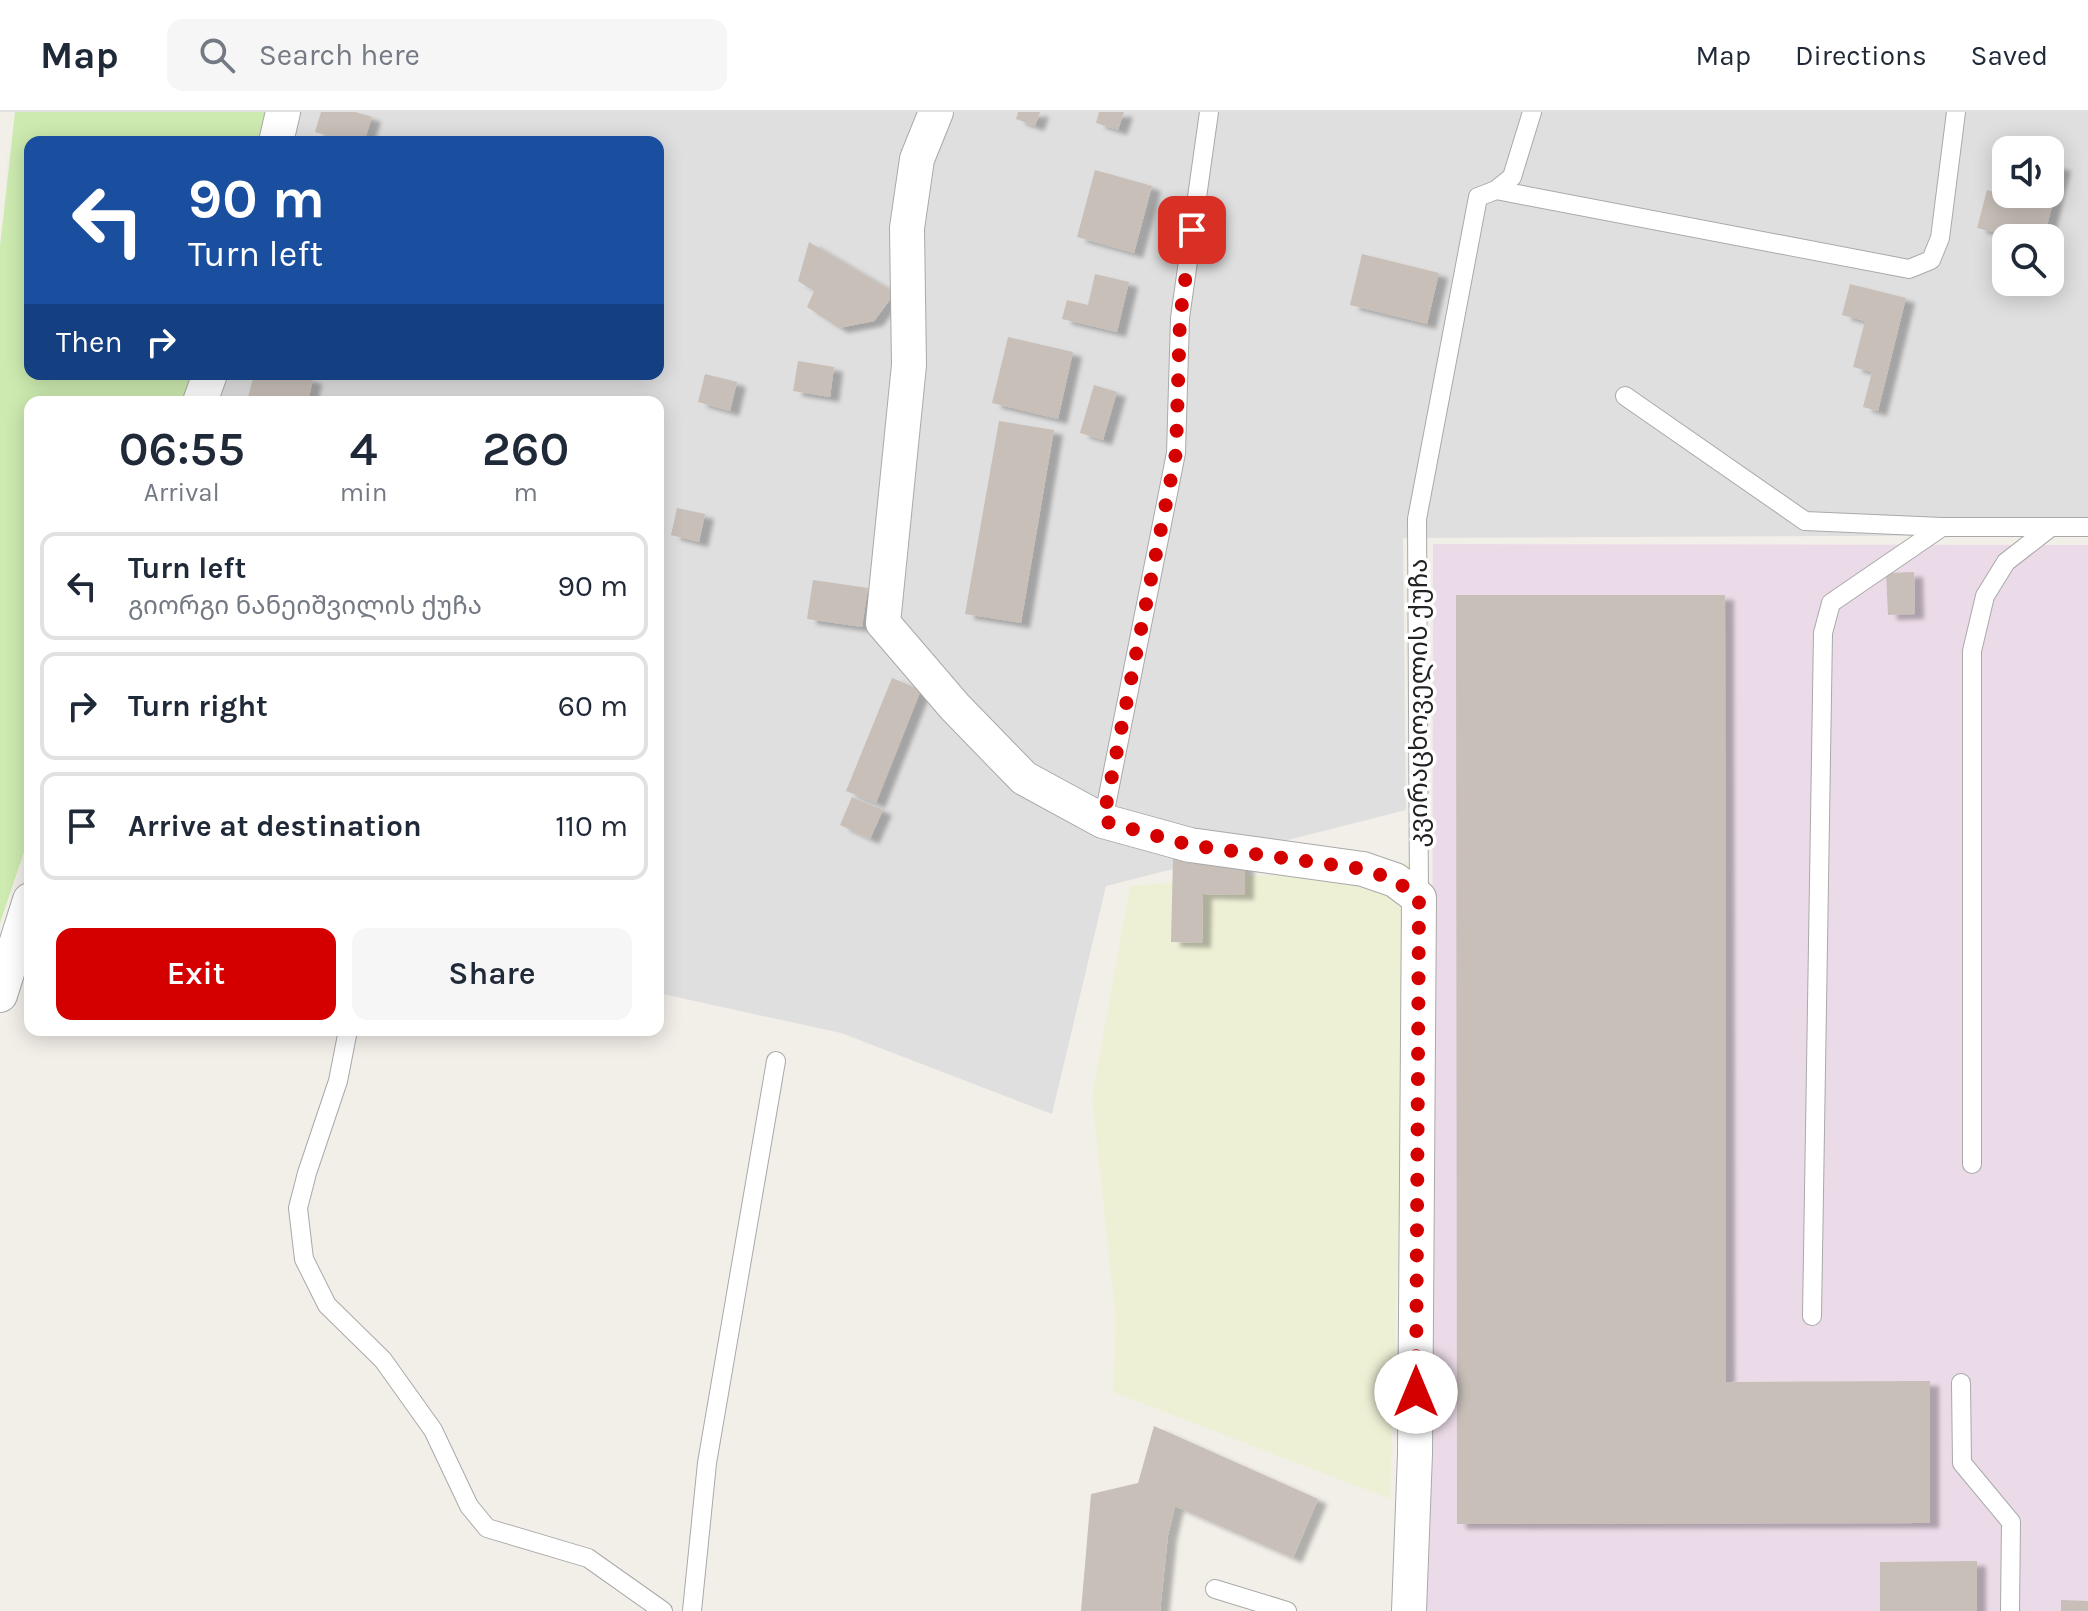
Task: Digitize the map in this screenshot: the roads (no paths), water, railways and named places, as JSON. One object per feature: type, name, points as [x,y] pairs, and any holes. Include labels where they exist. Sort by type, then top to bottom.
[{"type":"street","points":[[277,136],[283,112]]},
{"type":"street","points":[[936,112],[917,159],[907,228],[909,365],[883,623],[955,707],[1024,778],[1103,821],[1190,845],[1363,869],[1395,880],[1419,898]]},
{"type":"street","name":"კვირაცხოველის ქუჩა","points":[[1409,1611],[1415,1454],[1419,898]]},
{"type":"street","points":[[0,995],[24,919]]},
{"type":"lane","points":[[1103,821],[1176,453],[1180,318],[1209,112]]},
{"type":"lane","name":"კვირაცხოველის ქუჩა","points":[[1419,898],[1417,519],[1478,197],[1496,190],[1512,177],[1532,112]]},
{"type":"lane","points":[[1496,190],[1909,269],[1931,260],[1940,238],[1956,112]]},
{"type":"lane","points":[[1625,396],[1805,521],[1942,527],[2088,527]]},
{"type":"lane","points":[[1812,1316],[1823,633],[1831,603],[1942,527]]},
{"type":"lane","points":[[1972,1164],[1972,651],[1985,596],[2006,562],[2051,527]]},
{"type":"lane","points":[[347,1036],[338,1081],[298,1208],[304,1259],[327,1305],[383,1360],[433,1430],[469,1506],[487,1528],[588,1558],[655,1609]]},
{"type":"lane","points":[[692,1611],[707,1463],[776,1061]]},
{"type":"lane","points":[[1961,1383],[1962,1463],[2011,1522],[2010,1611]]},
{"type":"lane","points":[[1215,1589],[1287,1611]]}]
